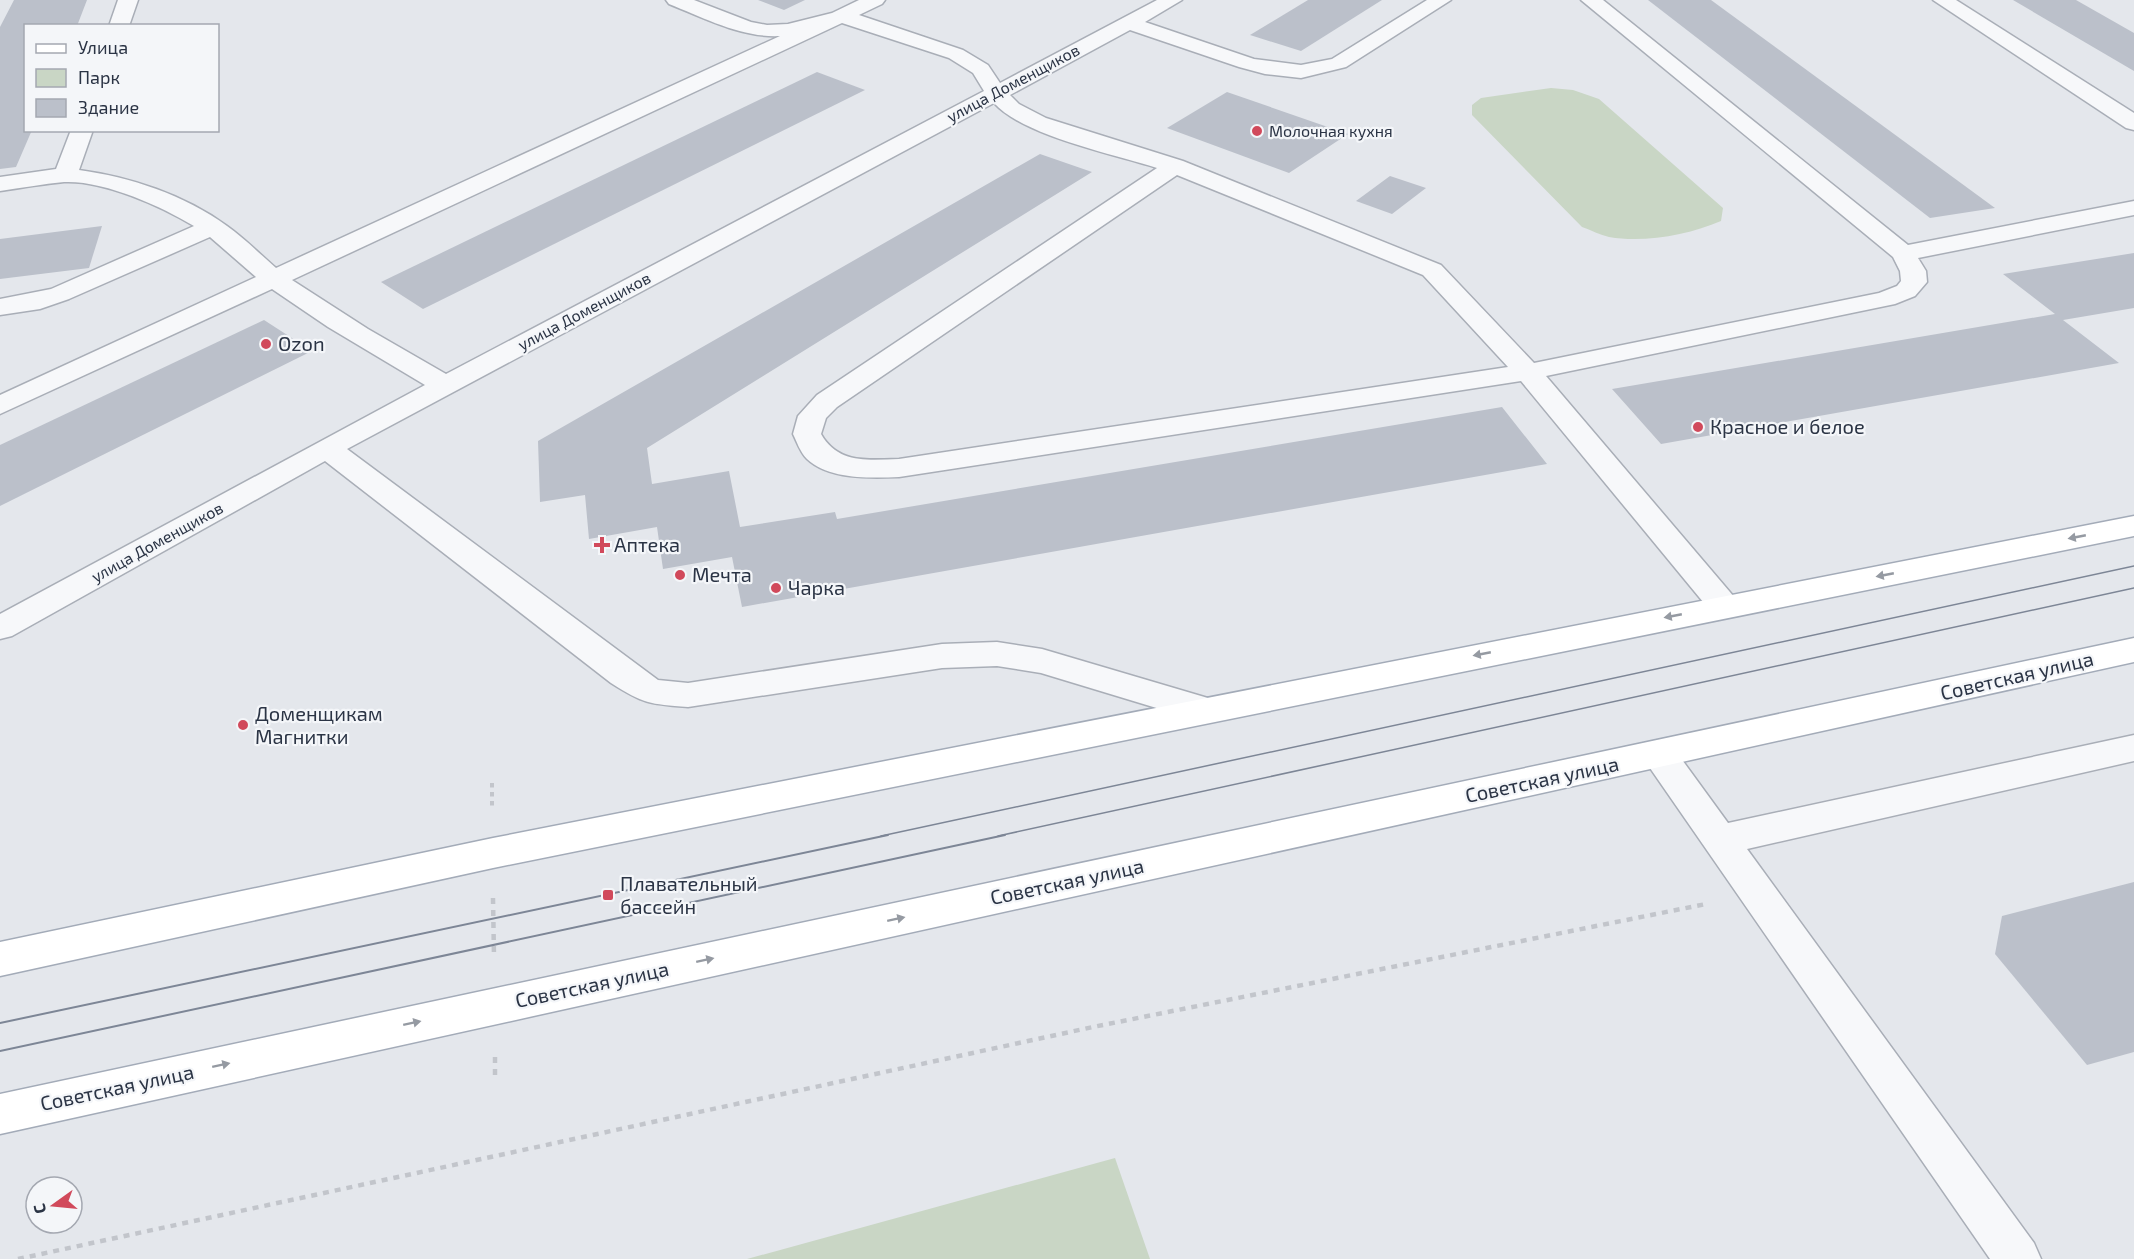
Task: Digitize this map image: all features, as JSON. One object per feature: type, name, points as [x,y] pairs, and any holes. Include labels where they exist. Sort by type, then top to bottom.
[{"type":"main road","points":[[0,959],[493,853],[2134,526]]},
{"type":"main road","name":"Советская улица","points":[[0,1114],[2134,650]]},
{"type":"street","points":[[120,24],[129,0]]},
{"type":"street","points":[[676,0],[746,27],[767,31],[788,30],[842,16],[956,54],[981,69],[995,92],[1011,109],[1038,123],[1175,166],[1432,270],[1528,372],[1724,606]]},
{"type":"street","points":[[0,406],[875,0]]},
{"type":"street","name":"улица Доменщиков","points":[[0,628],[327,448],[1172,0]]},
{"type":"street","points":[[1127,23],[1260,68],[1303,72],[1323,69],[1339,63],[1441,0]]},
{"type":"street","points":[[1175,166],[827,401],[812,416],[807,434],[817,452],[842,464],[867,469],[899,468],[1528,372],[1886,299],[1906,291],[1914,282],[1912,271],[1903,253],[1591,0]]},
{"type":"street","points":[[1943,0],[2134,123]]},
{"type":"street","points":[[66,175],[81,132]]},
{"type":"street","points":[[0,184],[66,175],[104,179],[144,193],[212,226],[274,279],[379,348],[446,386]]},
{"type":"street","points":[[1903,253],[2134,208]]},
{"type":"street","points":[[0,307],[40,301],[60,294],[212,226]]},
{"type":"street","points":[[327,448],[623,675],[651,692],[699,694],[942,656],[997,654],[1042,661],[1206,710]]},
{"type":"street","points":[[1719,840],[2134,748]]},
{"type":"street","points":[[1659,755],[2018,1259]]},
{"type":"path","points":[[492,783],[495,1077]]},
{"type":"path","points":[[18,1259],[1094,1027],[1700,906],[1756,891]]},
{"type":"green space","points":[[1551,88],[1573,90],[1599,99],[1723,208],[1721,221],[1681,234],[1637,239],[1609,237],[1582,227],[1472,115],[1472,105],[1481,98]]},
{"type":"green space","points":[[1115,1158],[1150,1259],[747,1259]]},
{"type":"building","points":[[14,0],[87,0],[78,24],[24,24],[24,132],[31,132],[16,167],[0,169],[0,27]]},
{"type":"building","points":[[758,0],[805,0],[784,10]]},
{"type":"building","points":[[1308,0],[1382,0],[1301,51],[1250,35]]},
{"type":"building","points":[[1648,0],[1711,0],[1995,208],[1930,218]]},
{"type":"building","points":[[2013,0],[2076,0],[2134,33],[2134,71]]},
{"type":"building","points":[[817,72],[865,90],[423,309],[381,282]]},
{"type":"building","name":"Молочная кухня","points":[[1227,92],[1348,134],[1289,173],[1167,128]]},
{"type":"building","points":[[1040,154],[1092,172],[647,448],[652,484],[729,471],[740,527],[835,512],[837,519],[1502,407],[1547,464],[742,607],[732,557],[663,569],[657,527],[589,539],[585,495],[540,502],[538,441]]},
{"type":"building","points":[[1390,176],[1426,188],[1392,214],[1356,201]]},
{"type":"building","points":[[102,226],[89,268],[0,279],[0,239]]},
{"type":"building","points":[[2134,253],[2134,308],[2063,320],[2119,363],[1661,444],[1612,389],[2055,314],[2003,274]]},
{"type":"building","points":[[264,320],[312,351],[0,506],[0,445]]},
{"type":"building","points":[[2134,882],[2134,1052],[2087,1065],[1995,954],[2002,916]]},
{"type":"tram line","points":[[881,836],[2134,566]]},
{"type":"tram line","points":[[998,836],[2134,588]]},
{"type":"tram line","points":[[0,1023],[888,835]]},
{"type":"tram line","points":[[0,1051],[1005,835]]},
{"type":"place","name":"Молочная кухня","points":[[1257,131]]},
{"type":"place","name":"Ozon","points":[[266,344]]},
{"type":"place","name":"Красное и белое","points":[[1698,427]]},
{"type":"place","name":"Аптека","points":[[602,545]]},
{"type":"place","name":"Мечта","points":[[680,575]]},
{"type":"place","name":"Чарка","points":[[776,588]]},
{"type":"place","name":"Доменщикам Магнитки","points":[[243,725]]},
{"type":"place","name":"Плавательный бассейн","points":[[608,895]]}]
